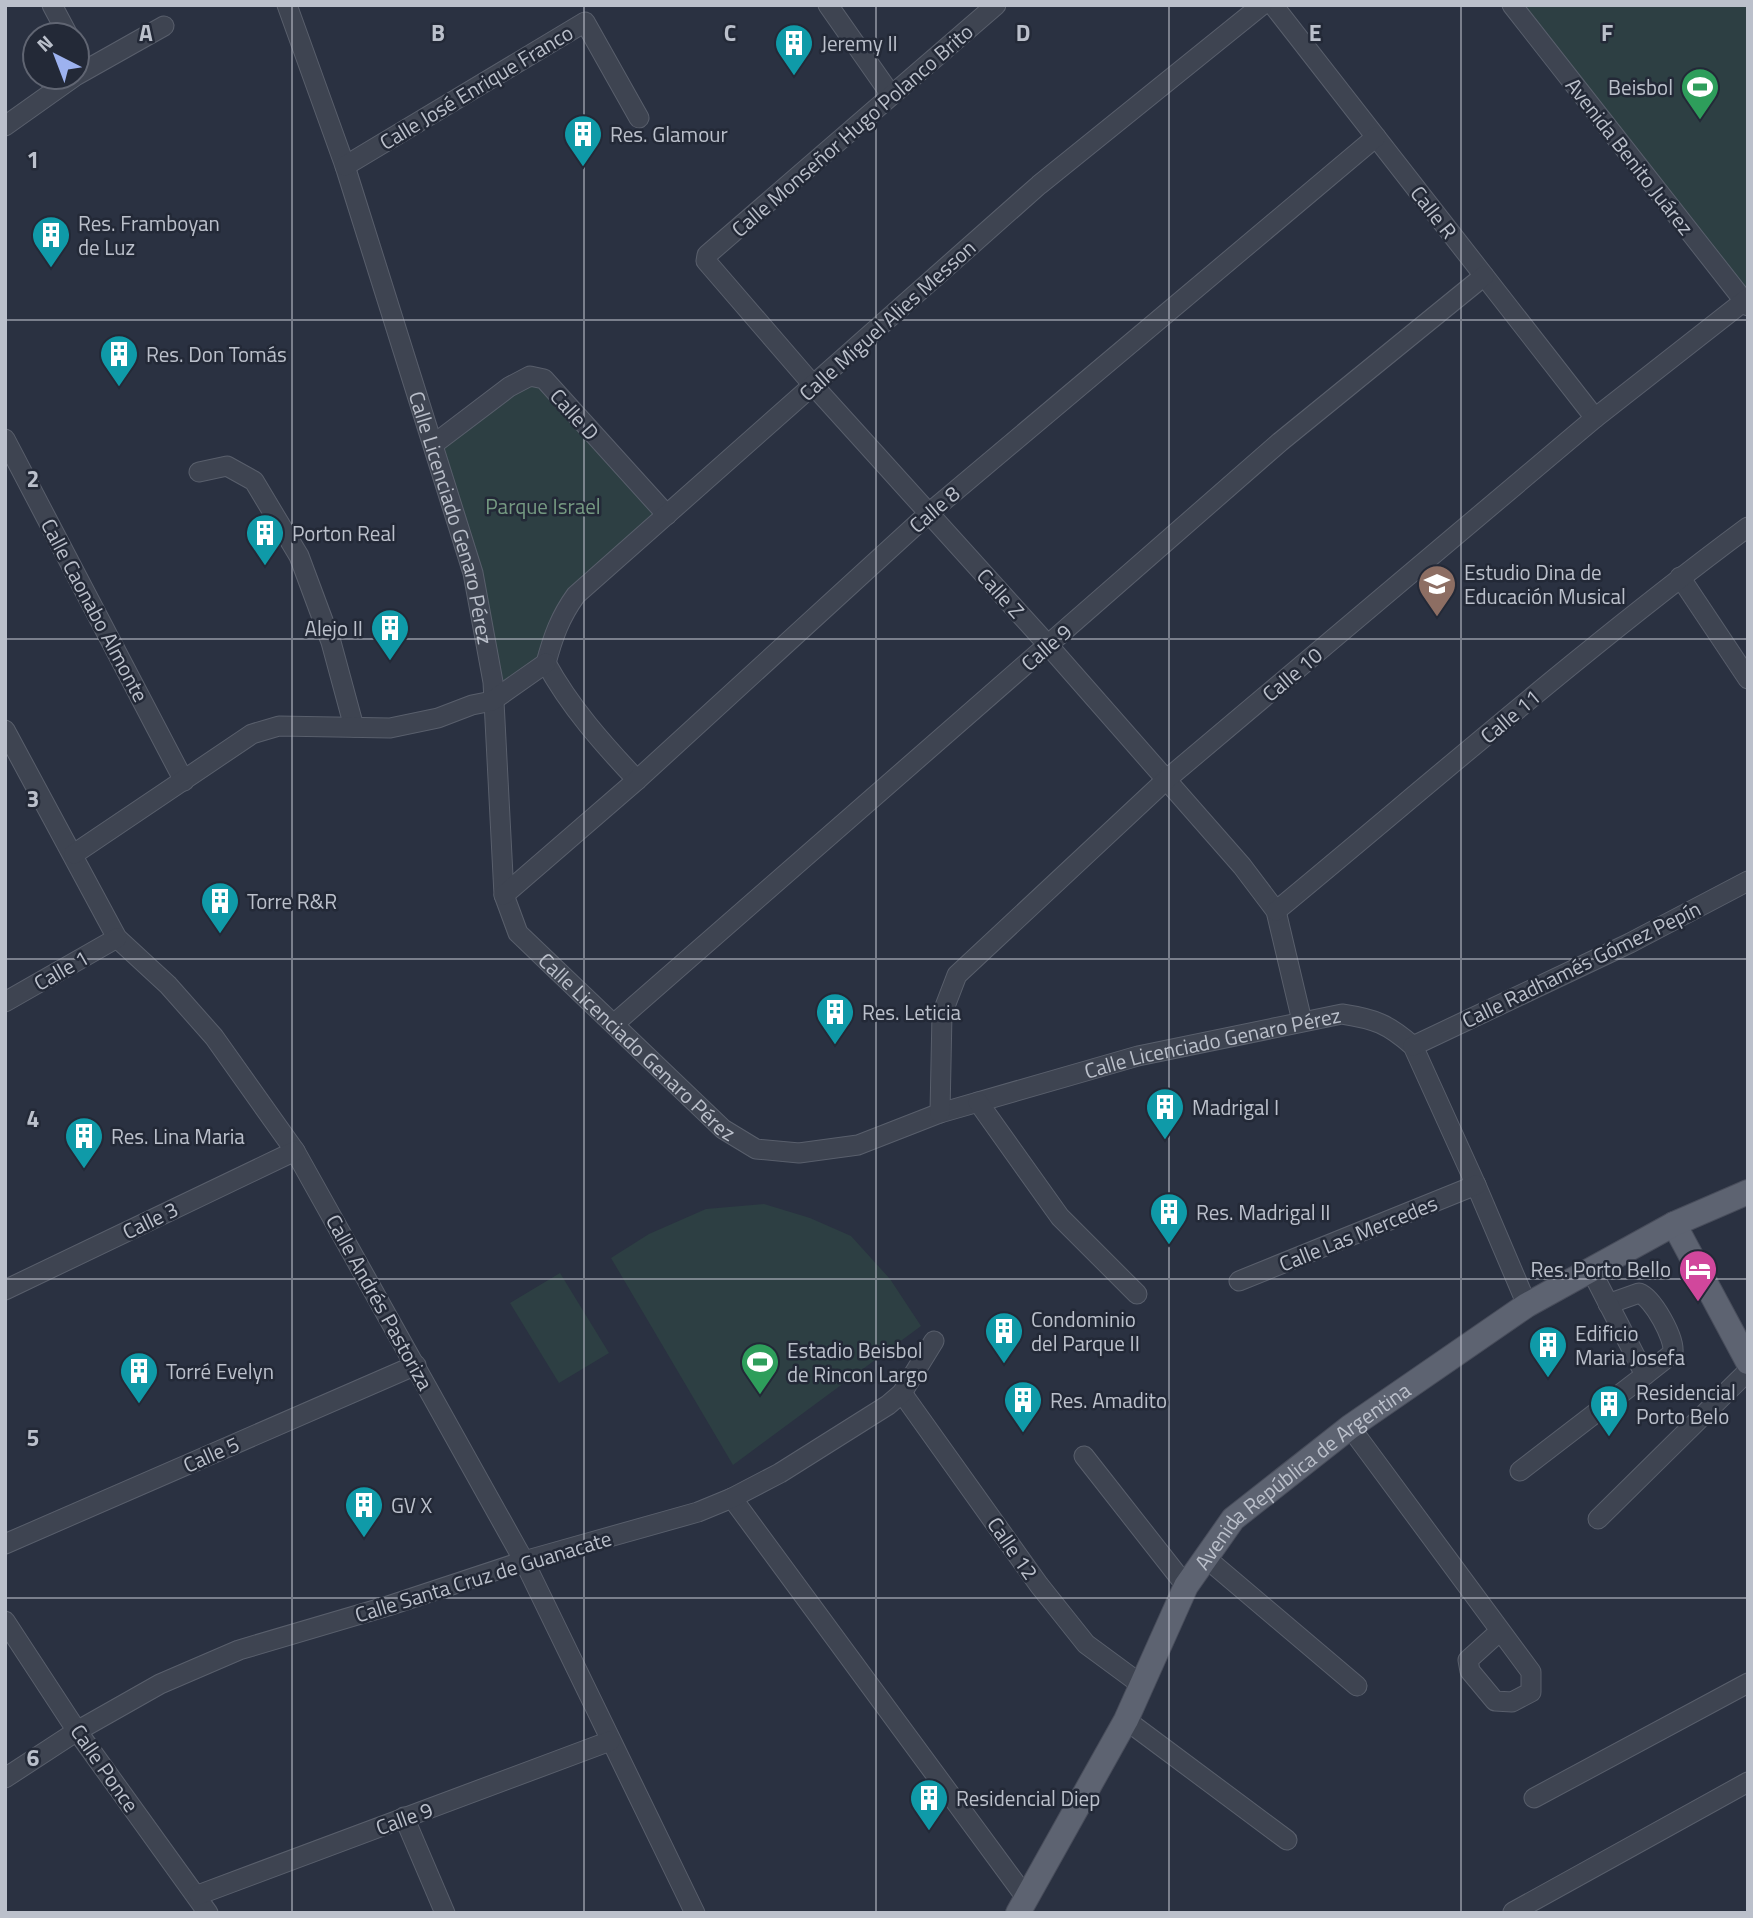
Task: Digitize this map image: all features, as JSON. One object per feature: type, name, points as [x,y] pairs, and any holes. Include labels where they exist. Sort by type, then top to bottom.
[{"type":"main road","name":"Avenida República de Argentina","points":[[1022,1906],[1126,1720],[1186,1586],[1233,1519],[1350,1427],[1527,1305],[1674,1224],[1748,1192]]},
{"type":"main road","points":[[1674,1224],[1748,1362]]},
{"type":"street","points":[[52,5],[61,21]]},
{"type":"street","name":"Calle Licenciado Genaro Pérez","points":[[288,5],[345,166],[473,573],[493,682],[504,895],[518,933],[723,1129],[757,1149],[799,1153],[858,1145],[940,1113],[1138,1056],[1342,1014],[1371,1018],[1396,1031],[1413,1045]]},
{"type":"street","points":[[828,5],[891,95]]},
{"type":"street","name":"Calle Monseñor Hugo Polanco Brito","points":[[707,255],[996,5]]},
{"type":"street","name":"Calle Miguel Alies Messon","points":[[546,663],[562,615],[576,595],[1040,185],[1262,5]]},
{"type":"street","name":"Calle R","points":[[1273,5],[1595,418]]},
{"type":"street","name":"Avenida Benito Juárez","points":[[1512,5],[1746,302]]},
{"type":"street","name":"Calle José Enrique Franco","points":[[345,166],[584,22],[639,118]]},
{"type":"street","points":[[91,63],[133,45],[164,26]]},
{"type":"street","points":[[5,126],[50,91]]},
{"type":"street","name":"Calle 8","points":[[504,895],[637,780],[929,513],[1376,137]]},
{"type":"street","name":"Calle Z","points":[[707,255],[706,261],[710,268],[1242,866],[1276,911],[1302,1021]]},
{"type":"street","name":"Calle 9","points":[[614,1024],[1280,442],[1484,276]]},
{"type":"street","name":"Calle 10","points":[[940,1113],[942,1014],[957,975],[1167,779],[1595,418],[1746,302]]},
{"type":"street","name":"Calle D","points":[[434,444],[509,387],[530,376],[544,379],[667,515]]},
{"type":"street","name":"Calle Caonabo Almonte","points":[[5,439],[184,781]]},
{"type":"street","points":[[199,472],[227,466],[254,481],[299,556],[331,642],[354,727]]},
{"type":"street","name":"Calle 11","points":[[1276,911],[1524,704],[1680,578],[1748,527]]},
{"type":"street","points":[[1680,578],[1748,679]]},
{"type":"street","points":[[74,854],[252,734],[279,726],[390,728],[438,718],[472,705],[492,701],[546,663],[560,689],[602,743],[637,780]]},
{"type":"street","name":"Calle Andrés Pastoriza","points":[[5,730],[117,938],[168,985],[214,1037],[295,1151],[524,1561],[695,1913]]},
{"type":"street","name":"Calle Radhamés Gómez Pepín","points":[[1413,1045],[1630,943],[1748,881]]},
{"type":"street","name":"Calle 1","points":[[5,1002],[117,938]]},
{"type":"street","points":[[1413,1045],[1527,1305]]},
{"type":"street","points":[[978,1102],[1060,1217],[1137,1294]]},
{"type":"street","name":"Calle 3","points":[[5,1290],[295,1151]]},
{"type":"street","name":"Calle Las Mercedes","points":[[1239,1282],[1476,1185]]},
{"type":"street","points":[[1591,1270],[1644,1375]]},
{"type":"street","points":[[1520,1471],[1673,1353],[1674,1343],[1647,1296],[1639,1293],[1608,1304]]},
{"type":"street","name":"Calle Santa Cruz de Guanacate","points":[[5,1778],[78,1731],[160,1684],[239,1650],[388,1606],[524,1561],[698,1512],[732,1498],[790,1467],[888,1405],[902,1393],[934,1341]]},
{"type":"street","name":"Calle 5","points":[[5,1544],[416,1365]]},
{"type":"street","points":[[1598,1519],[1748,1371]]},
{"type":"street","name":"Calle 12","points":[[902,1393],[1039,1585],[1086,1644],[1143,1686]]},
{"type":"street","points":[[1350,1427],[1500,1631]]},
{"type":"street","points":[[1084,1456],[1186,1586]]},
{"type":"street","points":[[732,1498],[1022,1906]]},
{"type":"street","points":[[1206,1558],[1357,1686]]},
{"type":"street","name":"Calle Ponce","points":[[5,1621],[78,1731],[198,1895],[208,1913]]},
{"type":"street","points":[[1534,1798],[1748,1683]]},
{"type":"street","points":[[1126,1720],[1287,1840]]},
{"type":"street","name":"Calle 9","points":[[198,1895],[610,1741]]},
{"type":"street","points":[[1513,1912],[1748,1782]]},
{"type":"street","points":[[404,1817],[445,1913]]},
{"type":"green space","name":"Beisbol","points":[[1512,5],[1748,5],[1748,298]]},
{"type":"green space","name":"Parque Israel","points":[[530,376],[667,515],[576,595],[546,663],[492,701],[434,444]]},
{"type":"green space","name":"Estadio Beisbol de Rincon Largo","points":[[764,1204],[810,1218],[851,1236],[890,1279],[921,1326],[733,1465],[611,1258],[649,1234],[706,1209]]},
{"type":"green space","points":[[560,1273],[609,1353],[559,1383],[510,1303]]},
{"type":"place","name":"Jeremy II","points":[[794,77]]},
{"type":"place","name":"Beisbol","points":[[1700,121]]},
{"type":"place","name":"Res. Glamour","points":[[583,168]]},
{"type":"place","name":"Res. Framboyan de Luz","points":[[51,269]]},
{"type":"place","name":"Res. Don Tomás","points":[[119,388]]},
{"type":"place","name":"Porton Real","points":[[265,567]]},
{"type":"place","name":"Estudio Dina de Educación Musical","points":[[1437,618]]},
{"type":"place","name":"Alejo II","points":[[390,662]]},
{"type":"place","name":"Torre R&R","points":[[220,935]]},
{"type":"place","name":"Res. Leticia","points":[[835,1046]]},
{"type":"place","name":"Madrigal I","points":[[1165,1141]]},
{"type":"place","name":"Res. Lina Maria","points":[[84,1170]]},
{"type":"place","name":"Res. Madrigal II","points":[[1169,1246]]},
{"type":"place","name":"Res. Porto Bello","points":[[1698,1303]]},
{"type":"place","name":"Condominio del Parque II","points":[[1004,1365]]},
{"type":"place","name":"Edificio Maria Josefa","points":[[1548,1379]]},
{"type":"place","name":"Estadio Beisbol de Rincon Largo","points":[[760,1396]]},
{"type":"place","name":"Torré Evelyn","points":[[139,1405]]},
{"type":"place","name":"Res. Amadito","points":[[1023,1434]]},
{"type":"place","name":"Residencial Porto Belo","points":[[1609,1438]]},
{"type":"place","name":"GV X","points":[[364,1539]]},
{"type":"place","name":"Residencial Diep","points":[[929,1832]]}]
